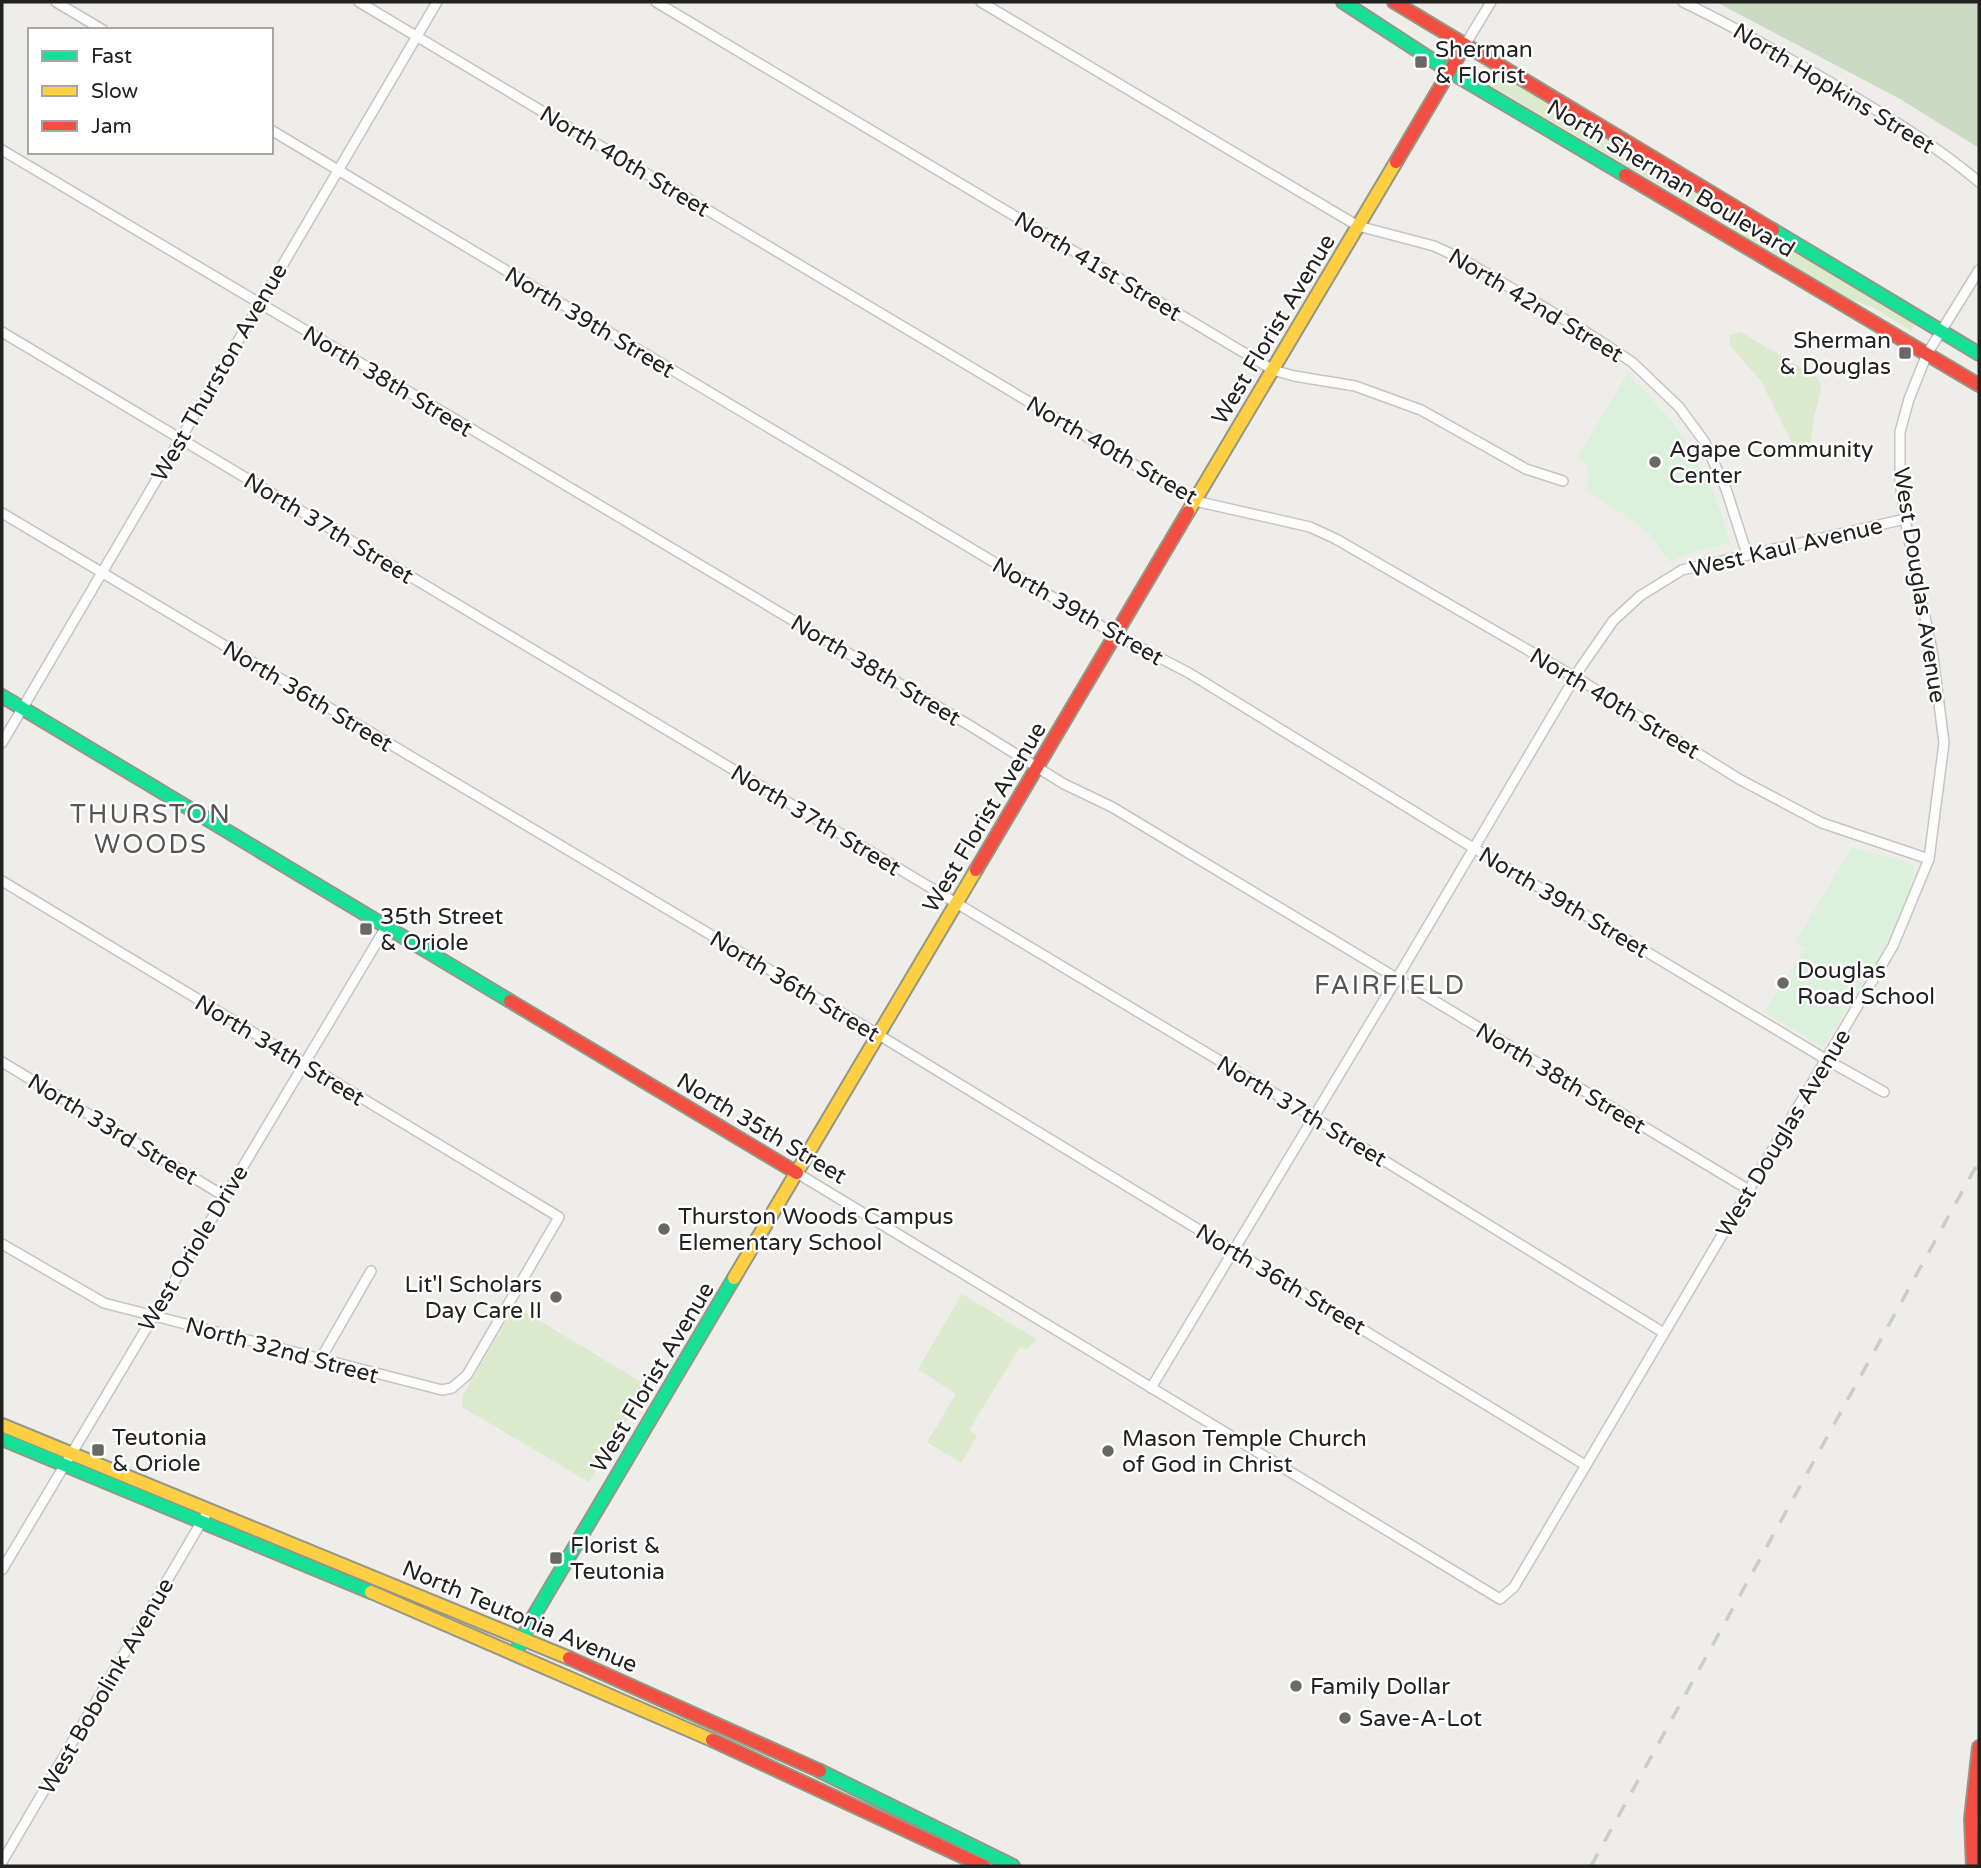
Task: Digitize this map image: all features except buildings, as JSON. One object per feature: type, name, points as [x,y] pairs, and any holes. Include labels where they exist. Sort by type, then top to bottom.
[{"type":"main road","name":"North Sherman Boulevard","points":[[1343,2],[1450,71],[1979,385]]},
{"type":"main road","name":"North Sherman Boulevard","points":[[1394,2],[1979,354]]},
{"type":"main road","name":"West Florist Avenue","points":[[515,1654],[532,1619],[1465,45]]},
{"type":"main road","name":"North 35th Street","points":[[2,696],[797,1173]]},
{"type":"main road","name":"North Teutonia Avenue","points":[[2,1425],[67,1459],[202,1522],[331,1574],[821,1788],[983,1866]]},
{"type":"main road","name":"North Teutonia Avenue","points":[[2,1440],[67,1459],[209,1509],[523,1638],[711,1720],[1013,1866]]},
{"type":"main road","points":[[1973,1866],[1971,1819],[1979,1747]]},
{"type":"street","points":[[56,2],[100,28]]},
{"type":"street","name":"North 40th Street","points":[[359,2],[1195,501],[1310,527],[1327,535],[1575,677],[1739,779],[1822,823],[1928,859]]},
{"type":"street","name":"West Thurston Avenue","points":[[2,743],[437,2]]},
{"type":"street","name":"North 41st Street","points":[[656,2],[1273,370],[1355,386],[1420,410],[1526,469],[1563,481]]},
{"type":"street","name":"North 42nd Street","points":[[981,2],[1358,226],[1434,246],[1462,259],[1632,362],[1679,407],[1704,441],[1727,489],[1747,554]]},
{"type":"street","name":"West Florist Avenue","points":[[1465,45],[1490,2]]},
{"type":"street","name":"North Hopkins Street","points":[[1683,2],[1754,38],[1852,95],[1955,161],[1979,181]]},
{"type":"street","name":"North 39th Street","points":[[273,131],[1116,635],[1189,673],[1473,848],[1884,1092]]},
{"type":"street","name":"North 38th Street","points":[[2,150],[1063,784],[1112,807],[1749,1191]]},
{"type":"street","name":"West Douglas Avenue","points":[[1500,1599],[1514,1587],[1894,946],[1928,859],[1944,743],[1933,656],[1905,519],[1900,481],[1900,432],[1909,399],[1927,354],[1979,270]]},
{"type":"street","name":"North 37th Street","points":[[2,332],[1313,1117],[1664,1332]]},
{"type":"street","name":"North 36th Street","points":[[2,513],[879,1035],[1585,1465]]},
{"type":"street","name":"West Kaul Avenue","points":[[1151,1388],[1575,677],[1612,621],[1640,596],[1682,570],[1905,519]]},
{"type":"street","name":"North 34th Street","points":[[2,881],[559,1217],[467,1375],[453,1388]]},
{"type":"street","name":"West Oriole Drive","points":[[2,1570],[386,927]]},
{"type":"street","name":"North 33rd Street","points":[[2,1062],[224,1196]]},
{"type":"street","name":"North 35th Street","points":[[797,1173],[1500,1599]]},
{"type":"street","name":"North 32nd Street","points":[[2,1244],[93,1298],[431,1388],[453,1388]]},
{"type":"street","points":[[320,1360],[371,1271]]},
{"type":"street","name":"West Bobolink Avenue","points":[[2,1862],[209,1509]]},
{"type":"street","points":[[2,1839],[12,1845]]},
{"type":"green space","points":[[1716,2],[1979,2],[1979,148],[1900,99]]},
{"type":"green space","points":[[1484,65],[1720,206],[1713,216],[1478,78]]},
{"type":"green space","points":[[1740,217],[1916,323],[1912,330],[1872,307],[1849,299],[1734,230],[1731,227],[1732,220]]},
{"type":"green space","points":[[1741,332],[1818,378],[1821,388],[1807,453],[1797,453],[1761,381],[1730,346],[1729,335]]},
{"type":"green space","points":[[1627,374],[1663,412],[1692,451],[1713,494],[1730,543],[1697,551],[1669,562],[1650,534],[1633,520],[1586,491],[1588,472],[1578,457]]},
{"type":"green space","points":[[1852,847],[1915,865],[1910,889],[1890,936],[1823,1047],[1764,1012],[1805,948],[1795,942]]},
{"type":"green space","points":[[962,1294],[1036,1339],[1029,1348],[1020,1347],[969,1430],[977,1436],[961,1463],[927,1442],[956,1394],[918,1369]]},
{"type":"green space","points":[[515,1306],[648,1386],[589,1482],[462,1407],[463,1395]]},
{"type":"railway","points":[[1591,1866],[1979,1161]]},
{"type":"traffic: fast","points":[[1343,2],[1449,71],[1625,175]]},
{"type":"traffic: fast","points":[[1773,230],[1979,354]]},
{"type":"traffic: fast","points":[[2,696],[510,1001]]},
{"type":"traffic: fast","points":[[515,1654],[532,1619],[734,1278]]},
{"type":"traffic: fast","points":[[2,1439],[371,1592]]},
{"type":"traffic: fast","points":[[820,1771],[1013,1866]]},
{"type":"traffic: slow","points":[[1188,512],[1396,162]]},
{"type":"traffic: slow","points":[[734,1278],[976,870]]},
{"type":"traffic: slow","points":[[2,1425],[569,1658]]},
{"type":"traffic: slow","points":[[371,1592],[712,1740]]},
{"type":"traffic: jam","points":[[1394,2],[1773,230]]},
{"type":"traffic: jam","points":[[1396,162],[1465,45]]},
{"type":"traffic: jam","points":[[1625,175],[1979,385]]},
{"type":"traffic: jam","points":[[976,870],[1188,512]]},
{"type":"traffic: jam","points":[[510,1001],[797,1173]]},
{"type":"traffic: jam","points":[[569,1658],[820,1771]]},
{"type":"traffic: jam","points":[[712,1740],[983,1866]]},
{"type":"traffic: jam","points":[[1973,1866],[1971,1819],[1979,1747]]},
{"type":"place","name":"Sherman & Florist","points":[[1421,62]]},
{"type":"place","name":"Sherman & Douglas","points":[[1905,353]]},
{"type":"place","name":"Agape Community Center","points":[[1655,462]]},
{"type":"place","name":"35th Street & Oriole","points":[[366,929]]},
{"type":"place","name":"Douglas Road School","points":[[1783,983]]},
{"type":"place","name":"Thurston Woods Campus Elementary School","points":[[664,1229]]},
{"type":"place","name":"Lit'l Scholars Day Care II","points":[[556,1297]]},
{"type":"place","name":"Teutonia & Oriole","points":[[98,1450]]},
{"type":"place","name":"Mason Temple Church of God in Christ","points":[[1108,1451]]},
{"type":"place","name":"Florist & Teutonia","points":[[556,1558]]},
{"type":"place","name":"Family Dollar","points":[[1296,1686]]},
{"type":"place","name":"Save-A-Lot","points":[[1345,1718]]},
{"type":"district","name":"THURSTON WOODS","points":[[151,829]]},
{"type":"district","name":"FAIRFIELD","points":[[1390,985]]}]
